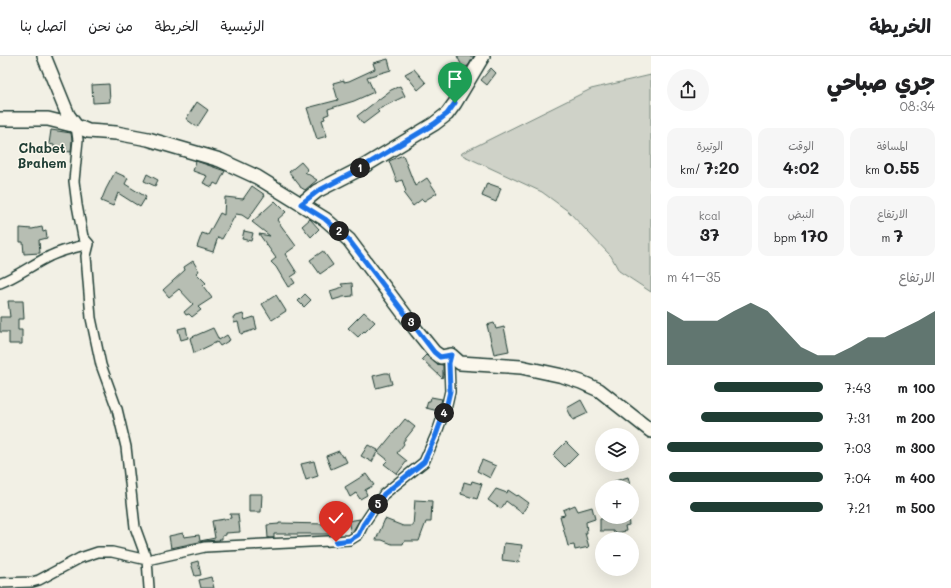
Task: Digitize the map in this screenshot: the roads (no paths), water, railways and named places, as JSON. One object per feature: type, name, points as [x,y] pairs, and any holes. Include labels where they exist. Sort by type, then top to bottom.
[{"type":"main road","points":[[44,56],[68,115],[76,126]]},
{"type":"main road","points":[[301,204],[318,191],[356,171],[434,124],[447,114],[483,56]]},
{"type":"main road","points":[[0,119],[48,119],[76,126],[88,131],[116,133],[148,139],[220,160],[257,177],[325,219],[349,240],[434,352],[440,357],[451,355],[460,363],[521,367],[563,376],[581,382],[599,390],[651,431]]},
{"type":"street","points":[[76,126],[78,140],[74,181],[83,236],[89,244]]},
{"type":"street","points":[[0,283],[12,278],[50,256],[89,244]]},
{"type":"street","points":[[89,244],[86,256],[91,318],[101,365],[117,409],[126,447],[135,528],[147,560],[150,588]]},
{"type":"street","points":[[0,583],[32,582],[80,558],[98,552],[112,552],[147,560],[205,547],[336,542],[350,540],[358,535],[384,494],[424,462],[438,430],[447,404],[450,391],[449,363],[451,355]]},
{"type":"district","name":"Chabet Brahem","points":[[42,156]]}]
